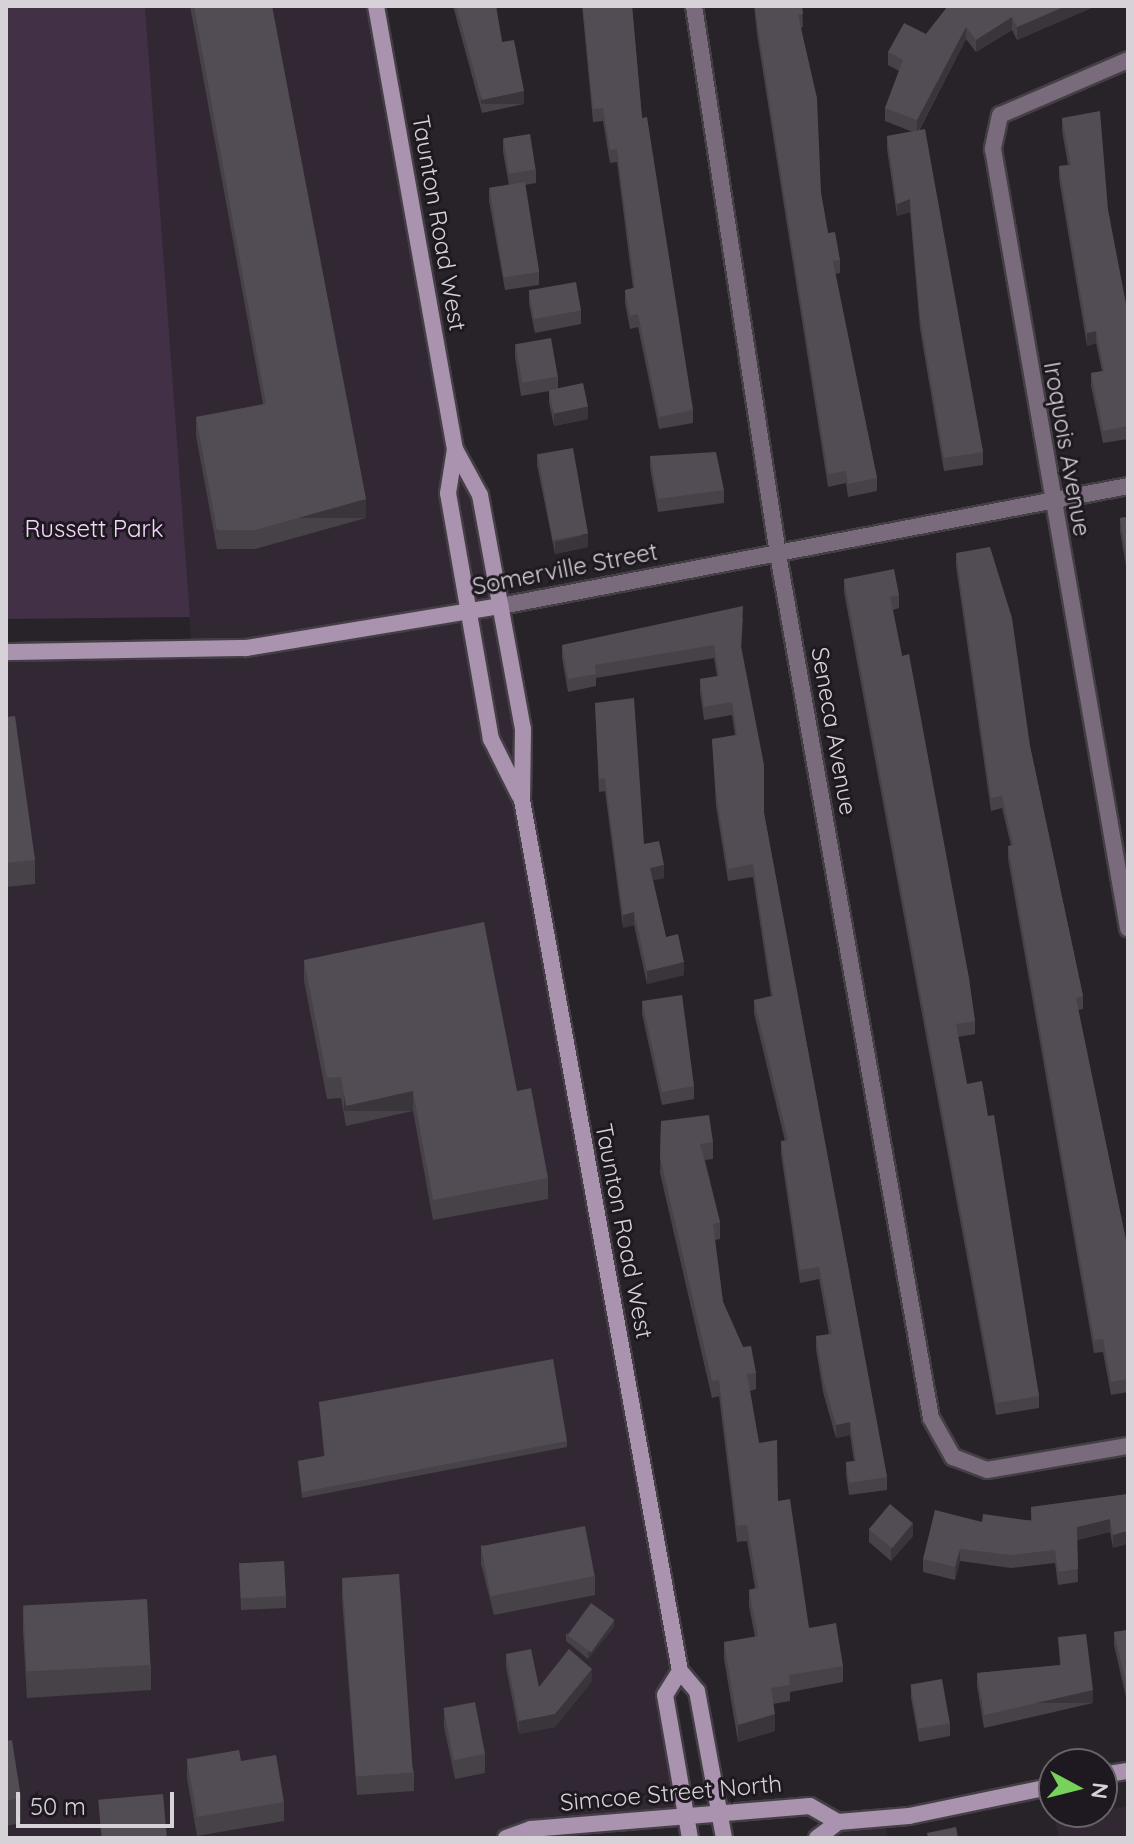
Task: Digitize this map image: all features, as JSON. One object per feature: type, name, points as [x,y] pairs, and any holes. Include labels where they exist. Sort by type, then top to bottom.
[{"type":"main road","name":"Taunton Road West","points":[[376,6],[455,449],[480,495],[501,606],[523,729],[522,800],[680,1671],[697,1691],[724,1838]]},
{"type":"main road","name":"Taunton Road West","points":[[455,449],[448,493],[491,739],[522,800]]},
{"type":"main road","name":"Somerville Street","points":[[6,652],[246,648],[501,606]]},
{"type":"main road","points":[[680,1671],[665,1695],[690,1838]]},
{"type":"main road","name":"Simcoe Street North","points":[[506,1838],[687,1814],[810,1806],[838,1822],[909,1816],[1038,1789]]},
{"type":"main road","points":[[817,1838],[838,1822]]},
{"type":"street","name":"Seneca Avenue","points":[[694,6],[778,554],[931,1418],[953,1457],[987,1470],[1128,1446]]},
{"type":"street","name":"Iroquois Avenue","points":[[1128,60],[1000,115],[993,132],[1051,501],[1128,928]]},
{"type":"street","name":"Somerville Street","points":[[501,606],[1128,486]]},
{"type":"shaded area","points":[[145,6],[374,6],[523,729],[522,800],[680,1672],[666,1695],[683,1815],[506,1838],[6,1838],[6,652],[192,652]]},
{"type":"shaded area","points":[[1128,1806],[1128,1838],[1059,1838],[1057,1828],[1118,1828],[1118,1808]]},
{"type":"shaded area","points":[[884,1817],[888,1838],[814,1838],[837,1822]]},
{"type":"green space","name":"Russett Park","points":[[6,6],[145,6],[190,617],[6,619]]},
{"type":"building","points":[[194,6],[272,6],[366,499],[255,530],[217,530],[196,417],[266,404]]},
{"type":"building","points":[[456,6],[496,6],[502,42],[514,40],[524,91],[482,100]]},
{"type":"building","points":[[583,6],[632,6],[642,118],[647,117],[693,410],[659,417],[638,314],[630,316],[625,290],[635,288],[617,149],[610,150],[603,108],[593,109]]},
{"type":"building","points":[[755,6],[802,6],[803,14],[798,15],[817,98],[821,193],[828,233],[835,232],[840,260],[833,261],[877,478],[848,484],[846,471],[828,474]]},
{"type":"building","points":[[948,6],[1066,6],[1017,27],[1012,17],[976,40],[966,27],[917,120],[885,108],[903,60],[888,52],[904,23],[926,34]]},
{"type":"building","points":[[1100,111],[1108,210],[1128,315],[1128,426],[1103,431],[1091,373],[1104,371],[1096,331],[1087,333],[1059,166],[1071,165],[1062,118]]},
{"type":"building","points":[[925,129],[983,452],[944,458],[920,317],[910,199],[897,204],[887,136]]},
{"type":"building","points":[[530,134],[536,170],[509,174],[503,138]]},
{"type":"building","points":[[525,182],[539,272],[504,278],[489,188]]},
{"type":"building","points":[[576,282],[581,311],[534,319],[529,290]]},
{"type":"building","points":[[551,338],[558,376],[522,383],[516,344]]},
{"type":"building","points":[[583,383],[588,406],[554,414],[549,390]]},
{"type":"building","points":[[573,448],[588,534],[553,540],[538,454]]},
{"type":"building","points":[[716,452],[724,490],[658,499],[650,456]]},
{"type":"building","points":[[1128,517],[1128,565],[1120,518]]},
{"type":"building","points":[[990,547],[1012,618],[1030,746],[1083,996],[1076,998],[1128,1250],[1128,1379],[1111,1382],[1103,1339],[1094,1340],[1008,846],[1013,845],[1002,796],[991,798],[956,553]]},
{"type":"building","points":[[894,569],[899,595],[890,597],[902,656],[909,654],[975,1021],[956,1024],[967,1084],[982,1081],[988,1116],[994,1115],[1039,1396],[996,1403],[844,579]]},
{"type":"building","points":[[743,606],[741,646],[764,765],[764,813],[887,1477],[849,1483],[846,1462],[856,1461],[850,1422],[836,1425],[823,1379],[816,1336],[832,1334],[819,1267],[800,1270],[781,1141],[788,1140],[754,1000],[773,996],[753,864],[728,869],[716,793],[712,739],[737,735],[732,702],[704,707],[700,679],[719,676],[714,645],[595,665],[596,674],[568,679],[562,645]]},
{"type":"building","points":[[634,698],[644,844],[659,841],[664,865],[650,868],[666,937],[678,934],[684,962],[647,971],[634,912],[623,915],[605,778],[599,779],[595,703]]},
{"type":"building","points":[[15,716],[35,860],[6,863],[6,717]]},
{"type":"building","points":[[484,922],[517,1091],[531,1088],[548,1178],[433,1200],[413,1091],[346,1106],[341,1077],[327,1078],[304,960]]},
{"type":"building","points":[[682,995],[694,1086],[662,1092],[642,1001]]},
{"type":"building","points":[[709,1115],[713,1142],[700,1144],[720,1222],[713,1224],[723,1302],[743,1347],[751,1346],[756,1373],[747,1374],[759,1443],[777,1440],[778,1501],[790,1499],[809,1628],[836,1623],[843,1666],[789,1675],[790,1685],[771,1688],[775,1714],[738,1725],[724,1642],[758,1636],[749,1590],[758,1588],[747,1525],[737,1526],[719,1380],[712,1381],[660,1157],[661,1121]]},
{"type":"building","points":[[553,1359],[567,1441],[302,1492],[298,1461],[325,1456],[319,1402]]},
{"type":"building","points":[[1128,1494],[1128,1531],[1113,1535],[1110,1519],[1077,1527],[1078,1569],[1058,1572],[1055,1550],[1011,1555],[960,1549],[955,1567],[923,1559],[935,1510],[982,1522],[983,1514],[1032,1521],[1031,1507]]},
{"type":"building","points":[[890,1504],[913,1523],[892,1549],[869,1529]]},
{"type":"building","points":[[585,1526],[595,1576],[491,1596],[481,1546]]},
{"type":"building","points":[[284,1561],[286,1596],[241,1598],[239,1563]]},
{"type":"building","points":[[399,1574],[413,1773],[356,1776],[342,1578]]},
{"type":"building","points":[[147,1599],[150,1665],[27,1671],[23,1605]]},
{"type":"building","points":[[591,1603],[614,1620],[591,1652],[567,1635]]},
{"type":"building","points":[[1128,1630],[1128,1683],[1126,1684],[1114,1632]]},
{"type":"building","points":[[1086,1634],[1093,1690],[984,1715],[977,1673],[1061,1665],[1058,1637]]},
{"type":"building","points":[[531,1649],[539,1687],[569,1649],[592,1669],[555,1714],[519,1721],[506,1654]]},
{"type":"building","points":[[942,1679],[950,1723],[918,1729],[910,1685]]},
{"type":"building","points":[[475,1702],[485,1754],[454,1760],[444,1708]]},
{"type":"building","points":[[12,1740],[21,1798],[6,1801],[6,1741]]},
{"type":"building","points":[[239,1750],[241,1761],[276,1755],[284,1802],[197,1817],[187,1759]]},
{"type":"building","points":[[163,1794],[167,1838],[102,1838],[98,1800]]},
{"type":"building","points":[[956,1827],[958,1838],[928,1838],[927,1833]]}]
